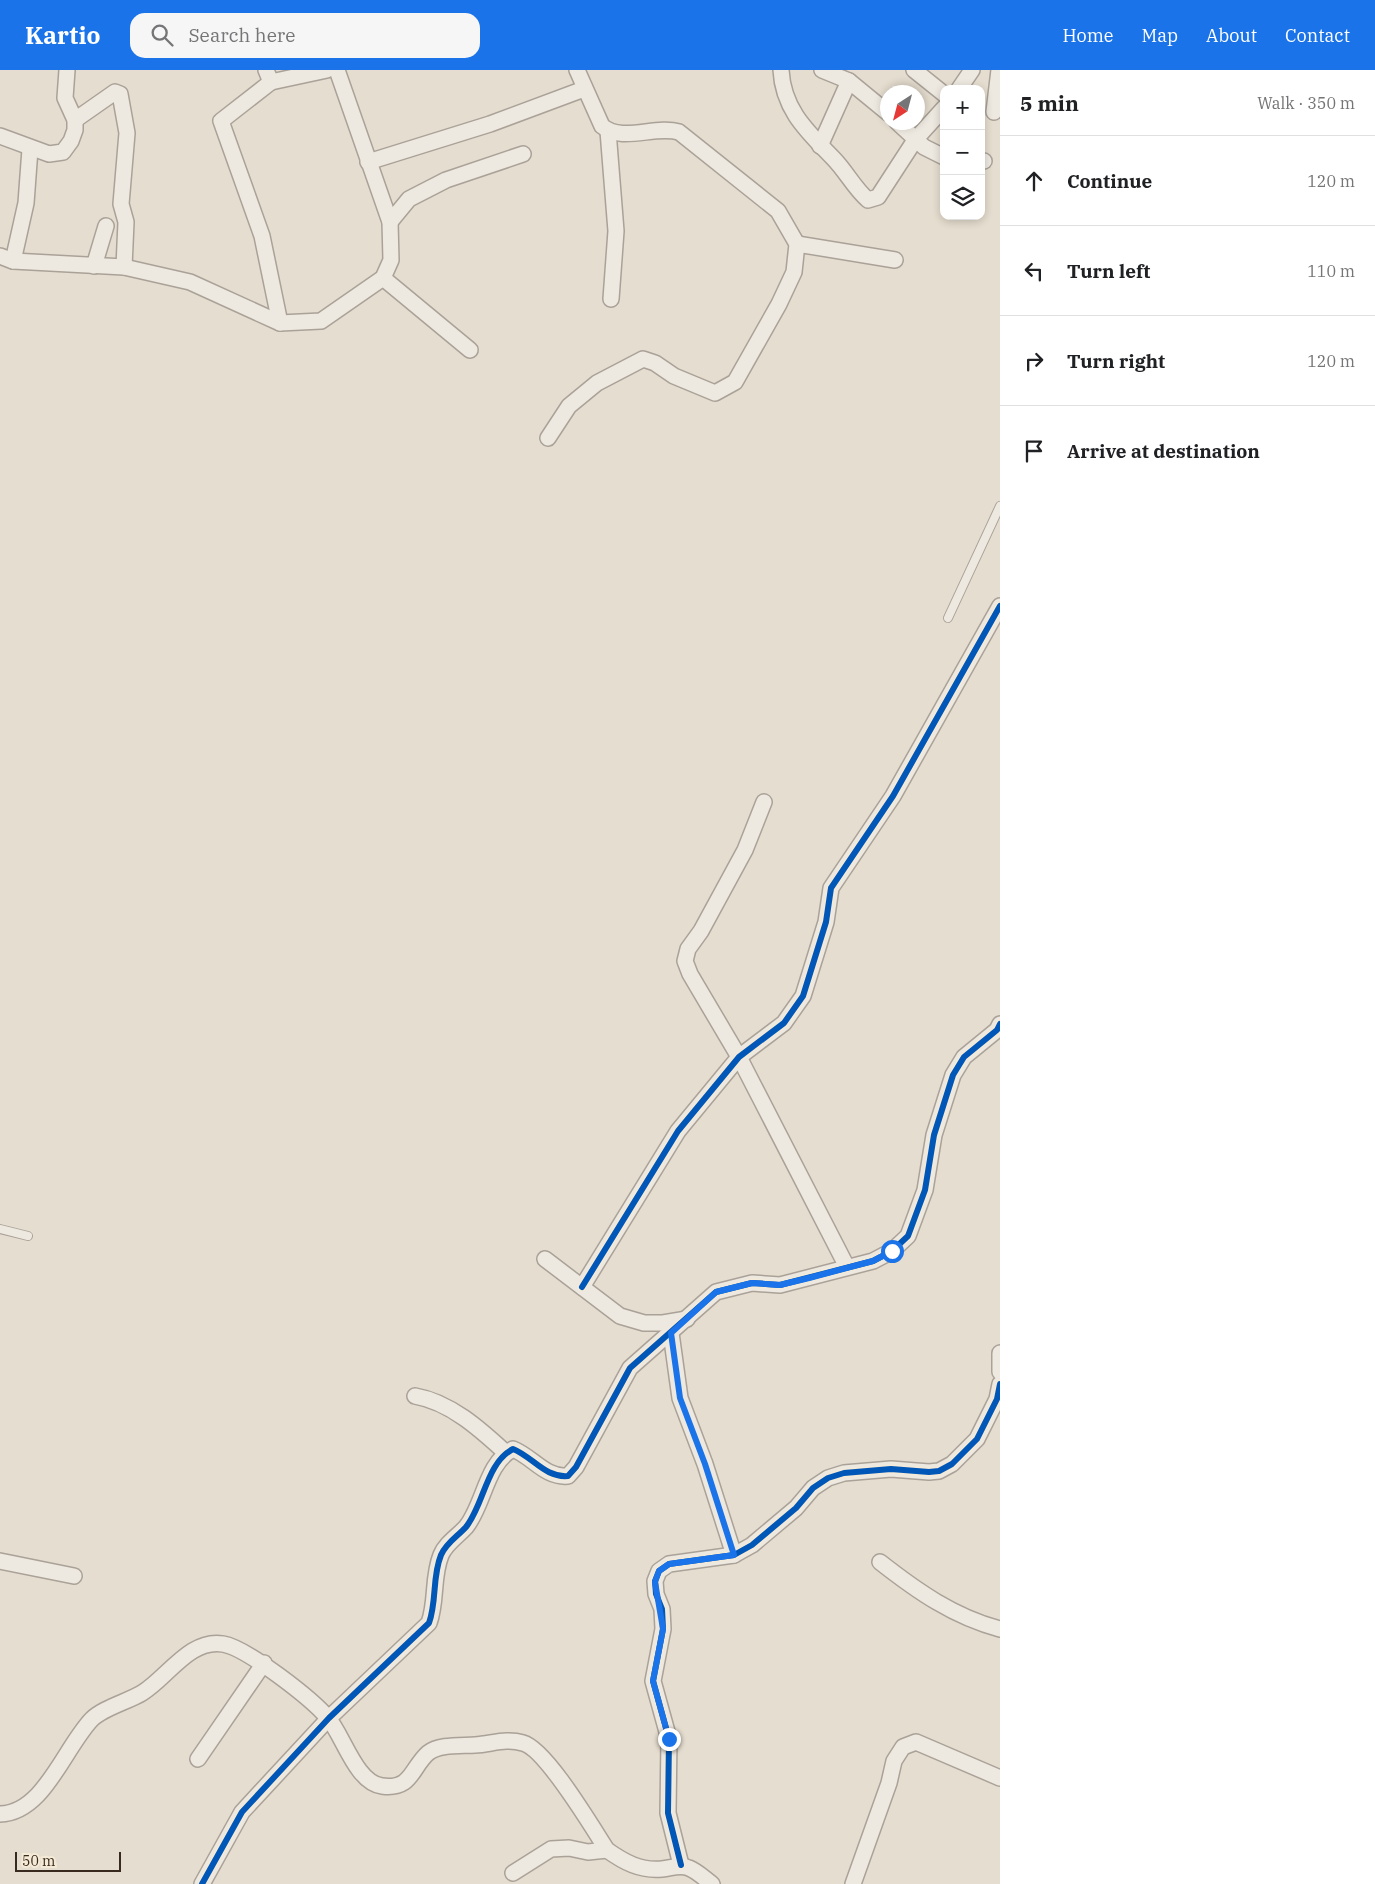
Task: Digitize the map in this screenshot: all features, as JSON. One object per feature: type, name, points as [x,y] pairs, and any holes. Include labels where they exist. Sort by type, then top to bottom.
[{"type":"street","points":[[0,136],[30,149],[49,154],[63,152],[71,141],[75,120],[65,98],[67,70]]},
{"type":"street","points":[[280,323],[262,236],[221,121],[268,76],[328,70]]},
{"type":"street","points":[[30,149],[26,204],[7,259],[124,267],[190,282],[280,323],[321,321],[383,278],[391,260],[390,222],[336,70]]},
{"type":"street","points":[[548,438],[569,406],[597,383],[643,360],[655,363],[674,376],[715,393],[734,382],[779,304],[794,272],[797,244],[778,211],[678,132],[668,129],[626,133],[608,131],[602,126],[577,70]]},
{"type":"street","points":[[781,70],[792,109],[802,127],[834,159],[868,200],[878,197],[915,140],[940,112]]},
{"type":"street","points":[[822,70],[848,81],[880,107]]},
{"type":"street","points":[[914,70],[940,91]]},
{"type":"street","points":[[962,85],[972,70]]},
{"type":"street","points":[[992,112],[999,70]]},
{"type":"street","points":[[820,146],[848,81]]},
{"type":"street","points":[[368,162],[490,124],[584,89]]},
{"type":"street","points":[[75,120],[116,92],[120,94],[127,133],[121,204],[126,222],[124,267]]},
{"type":"street","points":[[905,130],[915,140],[940,155]]},
{"type":"street","points":[[608,131],[616,231],[611,299]]},
{"type":"street","points":[[390,222],[409,199],[446,180],[523,154]]},
{"type":"street","points":[[94,266],[106,226]]},
{"type":"street","points":[[797,244],[895,260]]},
{"type":"street","points":[[383,278],[470,350]]},
{"type":"street","points":[[582,1287],[678,1131],[739,1057],[784,1023],[803,996],[826,922],[831,888],[898,789],[949,700],[976,645],[1000,606]]},
{"type":"street","points":[[764,802],[745,850],[701,931],[688,949],[685,961],[690,974],[739,1057],[847,1267]]},
{"type":"street","points":[[202,1884],[242,1812],[329,1718],[429,1623],[433,1610],[436,1570],[442,1553],[467,1526],[494,1470],[506,1453],[513,1449],[543,1470],[558,1477],[568,1476],[576,1467],[630,1368],[716,1292],[752,1283],[780,1285],[873,1261],[892,1251],[908,1236],[925,1190],[934,1135],[953,1075],[964,1057],[997,1030],[1000,1024]]},
{"type":"street","points":[[545,1259],[620,1316],[644,1322],[663,1323],[687,1319]]},
{"type":"street","points":[[671,1333],[680,1398],[705,1464],[734,1555]]},
{"type":"street","points":[[1000,1353],[1000,1372]]},
{"type":"street","points":[[681,1866],[668,1813],[669,1739],[653,1681],[663,1629],[655,1582],[659,1571],[669,1564],[734,1555],[752,1545],[796,1508],[813,1488],[828,1478],[844,1473],[891,1469],[939,1471],[952,1464],[977,1439],[997,1399],[1000,1384]]},
{"type":"street","points":[[415,1396],[433,1399],[478,1428],[506,1453]]},
{"type":"street","points":[[0,1561],[74,1576]]},
{"type":"street","points":[[880,1562],[922,1595],[983,1624],[1000,1629]]},
{"type":"street","points":[[0,1814],[14,1814],[32,1802],[93,1718],[144,1692],[181,1660],[204,1646],[224,1644],[264,1663],[329,1718],[353,1762],[368,1779],[380,1786],[398,1786],[411,1777],[428,1753],[445,1747],[509,1740],[526,1743],[544,1758],[607,1850],[639,1868],[660,1869],[681,1866],[691,1868],[712,1884]]},
{"type":"street","points":[[198,1759],[264,1663]]},
{"type":"street","points":[[853,1884],[889,1783],[894,1761],[903,1747],[916,1742],[1000,1778]]},
{"type":"street","points":[[513,1874],[550,1849],[569,1848],[588,1852],[607,1850]]},
{"type":"lane","points":[[948,618],[1000,506]]},
{"type":"lane","points":[[0,1229],[28,1236]]},
{"type":"cycle path","points":[[582,1287],[678,1131],[739,1057],[784,1023],[803,996],[826,922],[831,888],[893,796],[1000,606]]},
{"type":"cycle path","points":[[202,1884],[242,1812],[329,1718],[429,1623],[433,1606],[436,1572],[441,1555],[472,1518],[491,1474],[504,1455],[513,1449],[553,1474],[568,1476],[576,1467],[630,1368],[716,1292],[752,1283],[780,1285],[873,1261],[892,1251],[908,1236],[925,1190],[934,1135],[953,1075],[964,1057],[997,1030],[1000,1024]]},
{"type":"cycle path","points":[[681,1865],[668,1813],[669,1739],[653,1681],[663,1629],[662,1609],[656,1594],[655,1581],[659,1571],[669,1564],[734,1555],[752,1545],[796,1508],[813,1488],[828,1478],[844,1473],[891,1469],[939,1471],[952,1464],[977,1439],[997,1399],[1000,1384]]},
{"type":"route","points":[[669,1739],[653,1681],[663,1629],[662,1610],[656,1594],[655,1582],[659,1571],[669,1564],[734,1555],[705,1464],[680,1398],[671,1333],[716,1292],[752,1283],[780,1285],[873,1261],[892,1251]]}]
